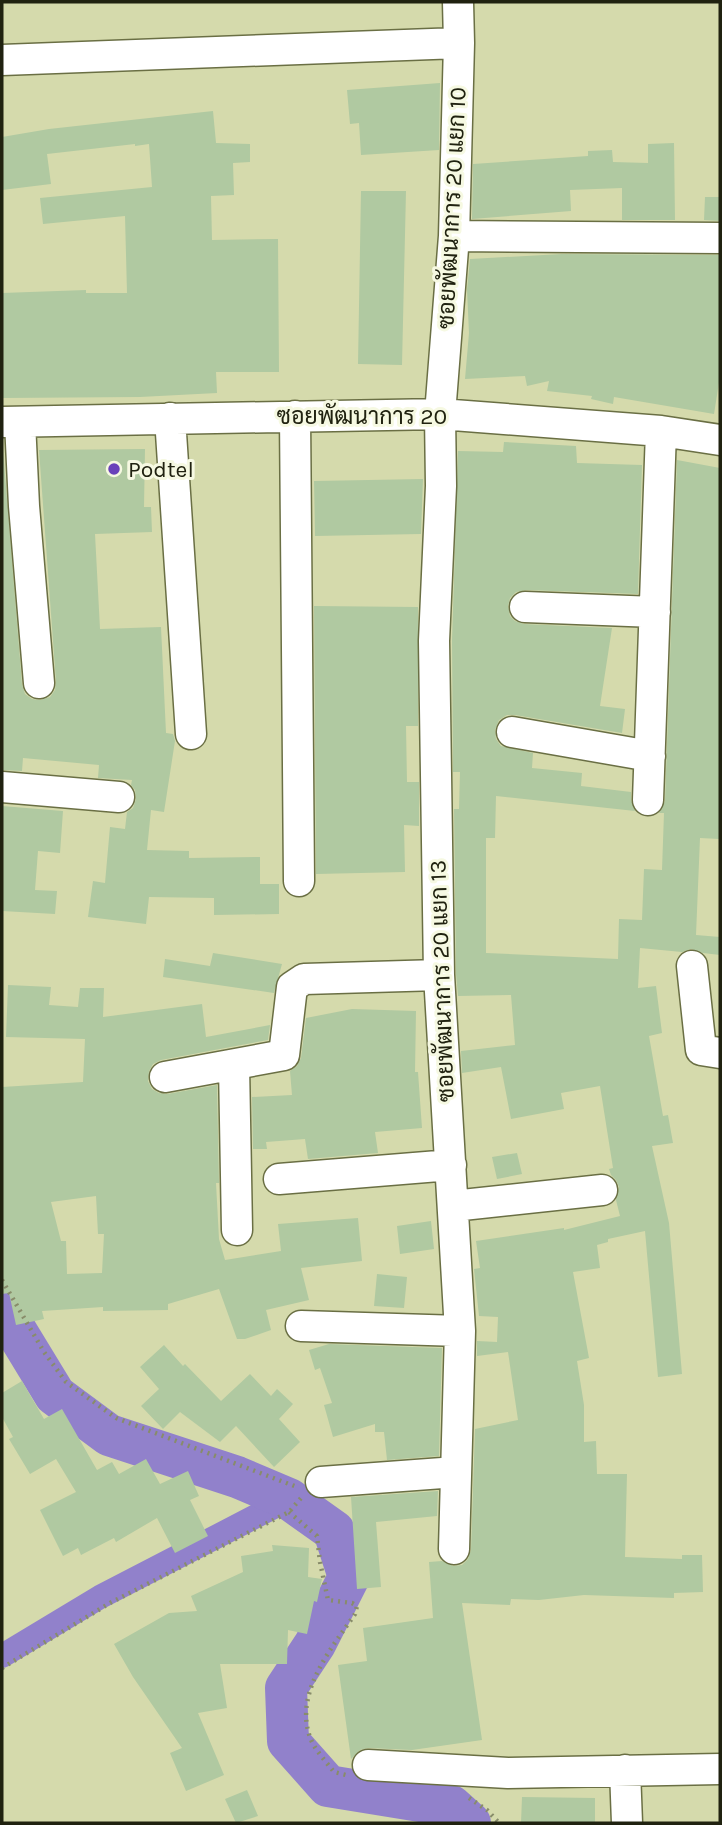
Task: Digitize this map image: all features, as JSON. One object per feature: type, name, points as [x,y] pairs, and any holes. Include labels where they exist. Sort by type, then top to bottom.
[{"type":"street","name":"ซอยพัฒนาการ 20 แยก 10","points":[[440,414],[454,236],[460,43],[458,2]]},
{"type":"street","points":[[2,60],[460,43]]},
{"type":"street","points":[[454,236],[720,237]]},
{"type":"street","name":"ซอยพัฒนาการ 20","points":[[11,422],[440,414],[661,431],[720,440]]},
{"type":"street","name":"ซอยพัฒนาการ 20 แยก 13","points":[[440,414],[441,486],[434,641],[439,975],[460,1331],[454,1549]]},
{"type":"street","points":[[296,416],[299,881]]},
{"type":"street","points":[[170,418],[191,734]]},
{"type":"street","points":[[11,422],[24,506],[38,683]]},
{"type":"street","points":[[648,800],[661,431]]},
{"type":"street","points":[[525,607],[655,612]]},
{"type":"street","points":[[512,732],[650,756]]},
{"type":"street","points":[[2,787],[119,797]]},
{"type":"street","points":[[692,966],[701,1050],[720,1054]]},
{"type":"street","points":[[165,1077],[284,1055],[292,987],[304,979],[439,975]]},
{"type":"street","points":[[234,1065],[237,1230]]},
{"type":"street","points":[[279,1179],[450,1165]]},
{"type":"street","points":[[453,1206],[602,1190]]},
{"type":"street","points":[[301,1326],[460,1331]]},
{"type":"street","points":[[321,1482],[456,1472]]},
{"type":"street","points":[[368,1765],[508,1773],[720,1769]]},
{"type":"street","points":[[625,1770],[627,1823]]},
{"type":"path","points":[[2,1280],[44,1352],[66,1382],[116,1418],[307,1490],[289,1512],[110,1603],[2,1668]]},
{"type":"path","points":[[289,1512],[317,1536],[328,1600],[352,1603],[357,1606],[355,1614]]},
{"type":"building","points":[[440,83],[439,150],[361,155],[359,123],[350,124],[347,90]]},
{"type":"building","points":[[213,111],[216,143],[250,144],[250,162],[233,163],[234,195],[211,196],[212,240],[278,239],[279,372],[216,372],[217,393],[140,397],[2,398],[2,293],[86,290],[86,293],[127,293],[125,216],[43,224],[40,198],[152,187],[149,144],[135,144],[47,154],[51,184],[2,190],[2,137],[49,129]]},
{"type":"building","points":[[674,143],[675,220],[622,220],[622,188],[570,190],[571,211],[472,219],[473,164],[588,156],[588,151],[612,150],[613,162],[648,163],[648,144]]},
{"type":"building","points":[[361,191],[406,191],[402,365],[358,364]]},
{"type":"building","points":[[705,197],[720,197],[720,221],[704,220]]},
{"type":"building","points":[[562,254],[720,255],[720,376],[714,414],[614,397],[613,404],[591,399],[592,396],[547,391],[549,381],[527,386],[525,376],[465,379],[470,259]]},
{"type":"building","points":[[504,442],[576,446],[577,463],[642,465],[638,594],[526,590],[516,592],[510,598],[508,606],[510,616],[524,624],[612,628],[600,706],[625,709],[622,733],[515,715],[507,715],[499,720],[495,730],[496,739],[501,746],[533,753],[532,768],[582,773],[581,786],[631,792],[635,811],[496,796],[495,838],[486,838],[486,953],[618,959],[619,919],[642,920],[644,869],[662,870],[664,813],[659,813],[665,801],[677,460],[720,468],[719,839],[700,838],[696,935],[720,937],[720,955],[691,949],[682,952],[640,948],[638,988],[656,986],[662,1033],[649,1036],[663,1116],[668,1115],[673,1143],[652,1146],[669,1223],[682,1374],[658,1377],[645,1231],[608,1239],[608,1242],[597,1245],[600,1268],[573,1272],[589,1358],[577,1361],[584,1405],[584,1442],[596,1441],[597,1474],[627,1474],[625,1557],[682,1559],[682,1555],[702,1555],[703,1592],[674,1593],[674,1598],[584,1595],[539,1600],[511,1599],[510,1605],[462,1603],[482,1740],[412,1750],[368,1748],[360,1750],[351,1759],[338,1665],[367,1661],[363,1628],[433,1618],[429,1562],[442,1561],[453,1566],[462,1565],[471,1550],[475,1429],[518,1420],[508,1352],[477,1356],[477,1341],[497,1342],[498,1317],[479,1316],[474,1269],[480,1268],[476,1241],[564,1230],[620,1216],[616,1200],[619,1187],[609,1169],[613,1168],[600,1086],[561,1093],[564,1109],[511,1119],[501,1067],[462,1073],[461,1051],[515,1045],[511,995],[458,996],[456,974],[454,809],[459,809],[460,772],[453,772],[452,641],[458,451],[503,452]]},
{"type":"building","points":[[145,449],[144,507],[151,507],[152,532],[95,534],[100,629],[161,627],[166,733],[173,734],[175,741],[164,812],[151,810],[147,850],[189,851],[189,858],[260,857],[260,884],[279,884],[279,914],[214,915],[214,898],[149,897],[146,924],[88,917],[93,881],[105,883],[110,827],[125,829],[127,812],[133,808],[136,799],[132,780],[98,778],[99,765],[23,758],[22,771],[2,770],[3,450],[22,684],[25,694],[40,700],[50,697],[56,682],[39,450]]},
{"type":"building","points":[[423,479],[421,534],[315,536],[314,481]]},
{"type":"building","points":[[314,606],[418,607],[418,726],[406,726],[407,782],[419,782],[419,826],[404,825],[405,872],[316,874]]},
{"type":"building","points":[[2,806],[63,811],[60,853],[38,851],[35,890],[57,891],[55,914],[2,911]]},
{"type":"building","points":[[213,953],[282,964],[274,993],[163,977],[165,959],[210,966]]},
{"type":"building","points":[[8,985],[51,987],[49,1005],[78,1007],[80,988],[104,988],[103,1017],[202,1004],[206,1037],[270,1025],[268,1040],[161,1060],[153,1064],[148,1081],[152,1089],[167,1094],[217,1085],[219,1183],[216,1183],[219,1239],[225,1260],[281,1251],[278,1224],[358,1218],[362,1261],[301,1268],[309,1300],[266,1310],[271,1330],[245,1339],[237,1339],[219,1289],[168,1304],[168,1310],[103,1311],[103,1307],[42,1311],[44,1319],[16,1325],[9,1293],[2,1294],[2,1087],[83,1082],[85,1039],[6,1037]],"holes":[[[96,1196],[98,1234],[104,1234],[102,1273],[67,1274],[66,1241],[61,1241],[51,1202]]]},
{"type":"building","points":[[352,1009],[416,1011],[415,1072],[418,1072],[422,1128],[375,1132],[378,1153],[308,1159],[305,1139],[266,1142],[267,1149],[253,1149],[252,1097],[292,1095],[290,1071],[297,1066],[301,1058],[306,1018]]},
{"type":"building","points":[[517,1153],[522,1174],[497,1179],[492,1157]]},
{"type":"building","points":[[431,1221],[434,1249],[400,1254],[397,1226]]},
{"type":"building","points":[[377,1274],[407,1277],[404,1308],[374,1306]]},
{"type":"building","points":[[329,1344],[442,1348],[439,1456],[387,1460],[384,1432],[375,1432],[375,1424],[333,1437],[324,1405],[332,1403],[320,1368],[315,1370],[309,1350]]},
{"type":"building","points":[[164,1345],[221,1401],[250,1374],[271,1396],[277,1389],[293,1404],[279,1419],[300,1442],[274,1467],[236,1426],[220,1442],[180,1412],[163,1429],[141,1406],[159,1389],[140,1367]]},
{"type":"building","points":[[22,1381],[44,1419],[62,1409],[97,1470],[112,1462],[119,1474],[146,1459],[160,1484],[188,1471],[199,1496],[190,1500],[208,1536],[175,1553],[157,1518],[116,1542],[114,1538],[81,1555],[78,1548],[63,1556],[40,1510],[76,1492],[56,1459],[30,1474],[9,1439],[13,1437],[2,1417],[2,1393]]},
{"type":"building","points":[[438,1491],[437,1516],[376,1522],[381,1587],[357,1589],[351,1497]]},
{"type":"building","points":[[272,1545],[309,1548],[308,1577],[322,1579],[307,1634],[288,1630],[287,1664],[220,1664],[227,1708],[198,1713],[224,1775],[186,1791],[170,1753],[182,1748],[133,1677],[114,1644],[169,1613],[197,1611],[191,1596],[243,1572],[241,1556],[273,1551]]},
{"type":"building","points":[[247,1790],[258,1816],[236,1823],[225,1799]]},
{"type":"building","points":[[522,1797],[595,1798],[595,1823],[521,1823]]},
{"type":"waterway","points":[[2,1308],[55,1395],[109,1435],[237,1477],[289,1499],[334,1531],[349,1577],[315,1644],[286,1688],[288,1741],[328,1786],[451,1806],[470,1823]]},
{"type":"waterway","points":[[2,1656],[100,1597],[289,1499]]},
{"type":"place","name":"Podtel","points":[[114,469]]}]
